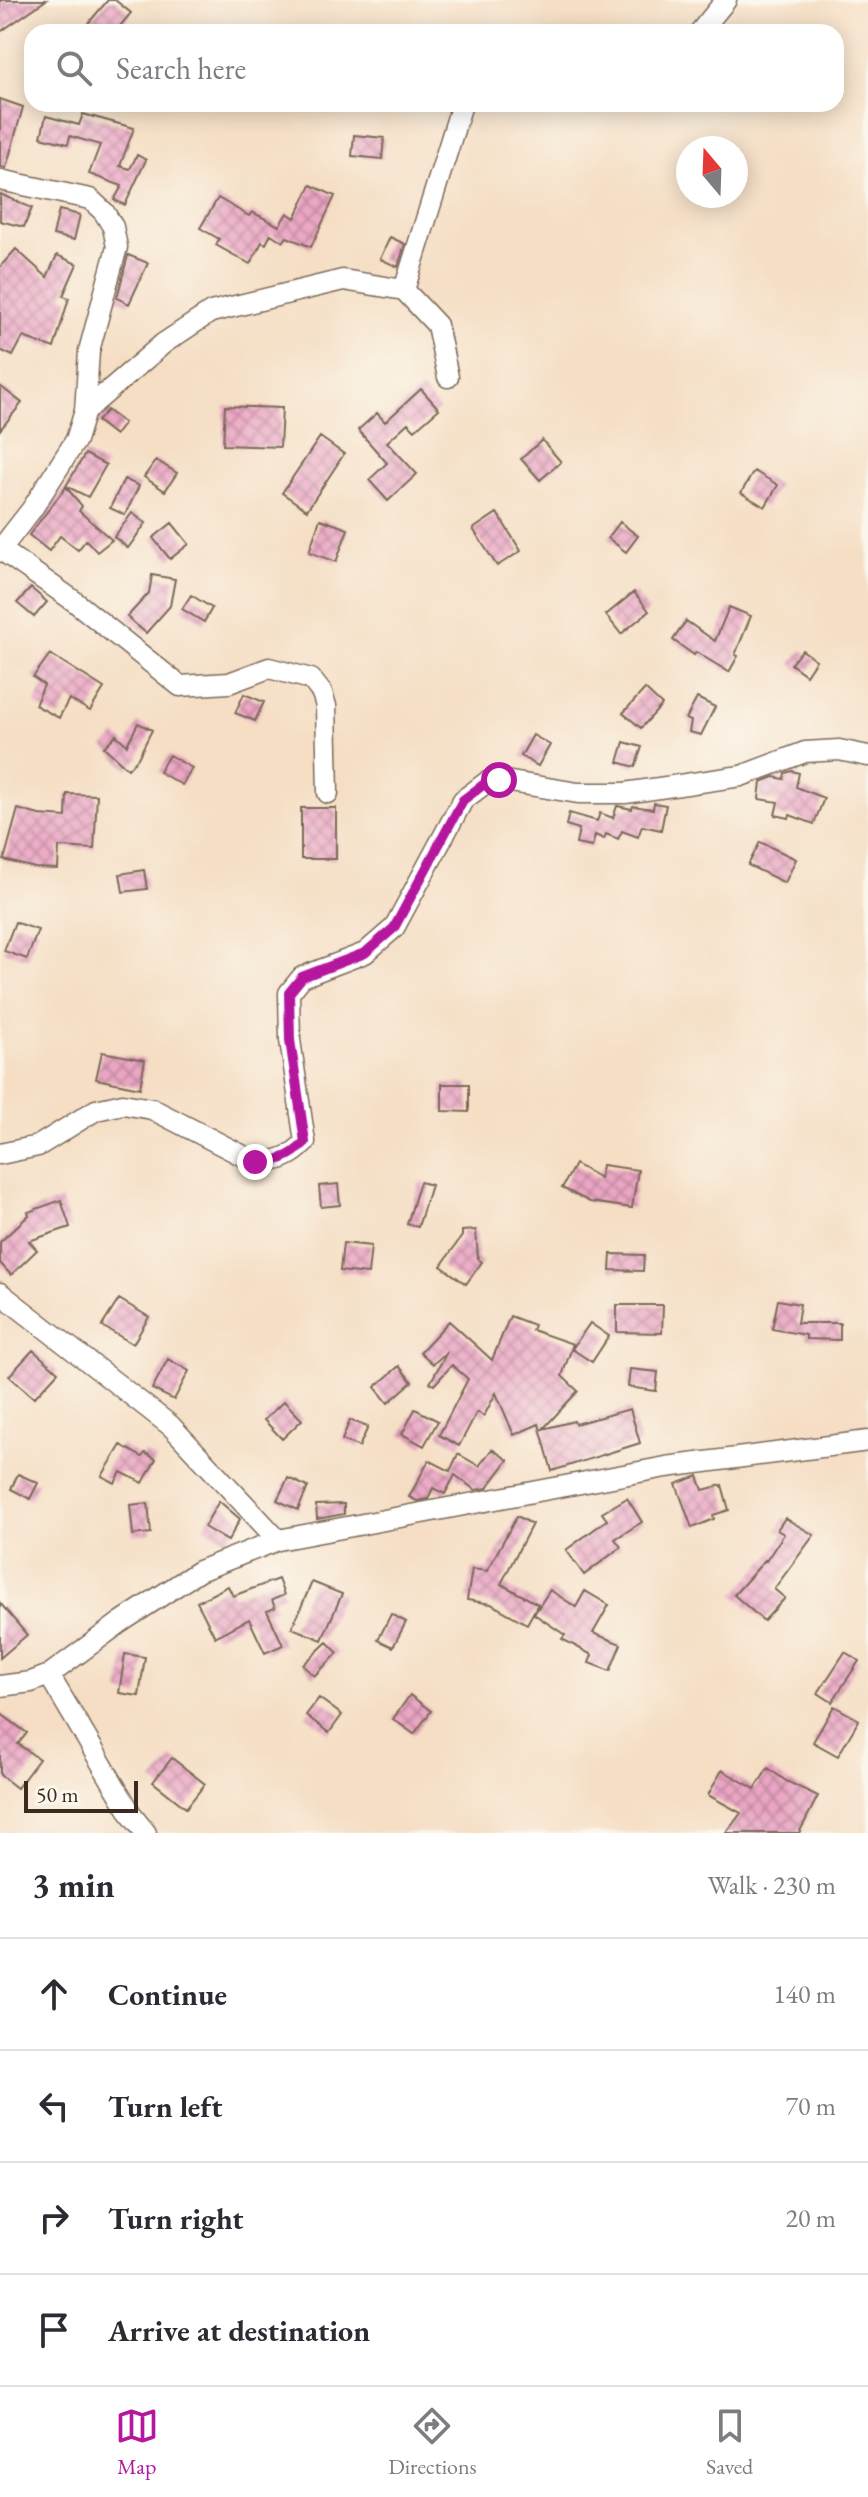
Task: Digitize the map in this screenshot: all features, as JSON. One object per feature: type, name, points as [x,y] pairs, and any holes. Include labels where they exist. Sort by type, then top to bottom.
[{"type":"street","points":[[706,24],[726,0]]},
{"type":"street","points":[[404,290],[460,112]]},
{"type":"street","points":[[0,180],[90,199],[104,212],[113,227],[117,247],[89,351],[85,411],[76,440],[32,509],[0,549],[74,601],[180,686],[229,683],[269,668],[311,679],[322,693],[326,706],[328,793]]},
{"type":"street","points":[[85,411],[164,343],[211,312],[343,280],[404,290],[437,325],[448,377]]},
{"type":"street","points":[[0,1154],[38,1146],[96,1110],[123,1104],[152,1109],[255,1162],[274,1162],[295,1154],[305,1142],[290,1040],[289,993],[302,977],[365,953],[394,928],[463,800],[487,782],[499,780],[578,793],[625,793],[741,776],[805,752],[839,750],[868,756]]},
{"type":"street","points":[[0,1293],[171,1426],[278,1540]]},
{"type":"street","points":[[0,1686],[31,1682],[49,1675],[121,1622],[199,1571],[278,1540],[666,1467],[868,1441]]},
{"type":"street","points":[[49,1675],[133,1817],[146,1833]]},
{"type":"building","points":[[0,0],[46,0],[0,32]]},
{"type":"building","points":[[108,0],[115,0],[131,13],[122,24],[88,24]]},
{"type":"building","points":[[0,99],[23,107],[6,168],[0,167]]},
{"type":"building","points":[[83,114],[134,128],[120,166],[130,169],[137,155],[146,160],[125,205],[114,200],[122,186],[89,174],[100,145],[70,136],[68,144],[41,137],[46,116],[79,125]]},
{"type":"building","points":[[354,135],[384,138],[382,159],[352,156]]},
{"type":"building","points":[[311,185],[335,196],[311,247],[287,237],[283,242],[271,234],[266,244],[262,242],[250,264],[216,245],[219,239],[200,228],[218,198],[249,216],[252,212],[279,226],[287,213],[295,218]]},
{"type":"building","points":[[0,194],[32,208],[24,227],[0,221]]},
{"type":"building","points":[[59,210],[80,215],[74,240],[53,235]]},
{"type":"building","points":[[390,237],[405,244],[398,267],[380,259]]},
{"type":"building","points":[[16,249],[47,277],[57,255],[77,264],[63,296],[69,298],[54,348],[23,337],[13,356],[0,350],[0,267]]},
{"type":"building","points":[[128,255],[148,263],[129,304],[117,298]]},
{"type":"building","points":[[0,386],[22,403],[0,430]]},
{"type":"building","points":[[421,389],[439,409],[415,430],[408,423],[387,442],[417,474],[388,501],[369,480],[387,463],[358,430],[377,413],[385,422]]},
{"type":"building","points":[[225,406],[282,408],[280,447],[223,445]]},
{"type":"building","points":[[107,410],[124,423],[115,435],[97,421]]},
{"type":"building","points":[[320,437],[344,454],[307,510],[282,493]]},
{"type":"building","points":[[542,440],[561,462],[540,480],[521,459]]},
{"type":"building","points":[[85,454],[106,465],[88,497],[66,486]]},
{"type":"building","points":[[156,460],[177,473],[165,491],[144,477]]},
{"type":"building","points":[[754,471],[778,485],[765,507],[741,493]]},
{"type":"building","points":[[124,479],[139,486],[125,515],[110,508]]},
{"type":"building","points":[[66,487],[82,506],[79,511],[112,540],[97,552],[86,540],[78,550],[60,536],[49,551],[29,535]]},
{"type":"building","points":[[132,513],[146,523],[128,548],[114,537]]},
{"type":"building","points":[[497,513],[521,551],[497,566],[473,529]]},
{"type":"building","points":[[320,519],[348,529],[336,562],[309,552]]},
{"type":"building","points":[[620,522],[638,536],[626,552],[608,538]]},
{"type":"building","points":[[172,523],[189,544],[170,559],[153,538]]},
{"type":"building","points":[[152,575],[175,579],[170,606],[146,633],[127,617],[149,593]]},
{"type":"building","points":[[31,588],[47,602],[34,617],[17,603]]},
{"type":"building","points":[[634,592],[649,611],[621,634],[606,615]]},
{"type":"building","points":[[191,595],[212,608],[204,622],[182,609]]},
{"type":"building","points":[[729,607],[751,616],[735,655],[738,656],[729,672],[696,652],[694,655],[673,640],[686,621],[715,641]]},
{"type":"building","points":[[802,650],[816,660],[806,675],[791,664]]},
{"type":"building","points":[[50,654],[104,688],[90,711],[69,699],[59,718],[35,705],[44,685],[33,677]]},
{"type":"building","points":[[645,689],[662,705],[641,728],[623,713]]},
{"type":"building","points":[[244,694],[264,702],[255,721],[235,713]]},
{"type":"building","points":[[697,698],[715,707],[701,735],[689,732],[691,721],[686,719]]},
{"type":"building","points":[[138,723],[152,730],[138,758],[128,769],[104,747],[116,735],[127,745]]},
{"type":"building","points":[[533,735],[550,745],[538,766],[521,756]]},
{"type":"building","points":[[624,742],[642,747],[635,767],[618,762]]},
{"type":"building","points":[[169,755],[192,768],[182,785],[159,772]]},
{"type":"building","points":[[785,773],[799,773],[796,787],[824,798],[814,824],[790,815],[789,818],[775,815],[778,802],[759,799],[761,782],[774,777],[784,779]]},
{"type":"building","points":[[67,794],[97,795],[94,849],[59,847],[58,869],[35,868],[4,860],[18,809],[39,815],[66,817]]},
{"type":"building","points":[[654,803],[666,805],[661,830],[642,826],[638,837],[622,831],[618,839],[606,834],[604,839],[595,835],[592,847],[576,844],[579,829],[566,825],[569,813],[597,821],[600,813],[613,818],[617,806],[653,809]]},
{"type":"building","points":[[301,808],[336,808],[336,859],[301,859]]},
{"type":"building","points":[[760,842],[796,859],[785,883],[748,865]]},
{"type":"building","points":[[144,870],[147,889],[123,892],[120,874]]},
{"type":"building","points":[[15,922],[38,930],[27,959],[4,951]]},
{"type":"building","points":[[102,1052],[145,1060],[140,1088],[96,1079]]},
{"type":"building","points":[[442,1084],[469,1084],[469,1112],[442,1111]]},
{"type":"building","points":[[575,1164],[600,1178],[602,1165],[638,1170],[632,1208],[590,1202],[562,1188]]},
{"type":"building","points":[[420,1182],[431,1185],[418,1227],[407,1224]]},
{"type":"building","points":[[338,1184],[340,1205],[321,1207],[319,1186]]},
{"type":"building","points":[[61,1200],[70,1227],[29,1241],[37,1250],[11,1275],[0,1263],[0,1242],[29,1215],[28,1212]]},
{"type":"building","points":[[476,1230],[478,1259],[482,1262],[466,1284],[441,1266],[462,1236],[462,1231]]},
{"type":"building","points":[[343,1243],[371,1246],[368,1274],[340,1271]]},
{"type":"building","points":[[611,1254],[644,1255],[643,1271],[610,1270]]},
{"type":"building","points":[[119,1299],[149,1317],[133,1344],[102,1326]]},
{"type":"building","points":[[778,1300],[800,1304],[797,1323],[840,1323],[840,1340],[806,1339],[806,1335],[772,1329]]},
{"type":"building","points":[[617,1305],[663,1305],[662,1333],[617,1332]]},
{"type":"building","points":[[510,1316],[534,1325],[532,1330],[573,1344],[562,1376],[578,1391],[543,1429],[630,1409],[640,1443],[552,1471],[539,1424],[514,1435],[496,1393],[484,1416],[477,1412],[459,1446],[439,1435],[468,1379],[452,1365],[434,1385],[430,1383],[447,1352],[433,1364],[420,1352],[449,1321],[492,1360]]},
{"type":"building","points":[[590,1323],[609,1336],[592,1362],[572,1349]]},
{"type":"building","points":[[33,1350],[58,1372],[34,1398],[9,1376]]},
{"type":"building","points":[[168,1359],[189,1371],[174,1400],[152,1389]]},
{"type":"building","points":[[399,1366],[412,1382],[388,1403],[375,1387]]},
{"type":"building","points":[[630,1369],[658,1372],[656,1391],[628,1387]]},
{"type":"building","points":[[284,1401],[302,1420],[282,1439],[264,1420]]},
{"type":"building","points":[[415,1409],[438,1421],[424,1446],[402,1434]]},
{"type":"building","points":[[350,1420],[368,1427],[359,1447],[342,1440]]},
{"type":"building","points":[[121,1445],[142,1457],[145,1453],[156,1459],[143,1483],[121,1472],[115,1483],[102,1476]]},
{"type":"building","points":[[492,1449],[508,1460],[487,1488],[475,1490],[455,1475],[445,1494],[433,1488],[428,1499],[417,1501],[409,1497],[429,1460],[450,1471],[458,1454],[479,1466]]},
{"type":"building","points":[[18,1474],[38,1483],[30,1499],[11,1489]]},
{"type":"building","points":[[698,1476],[703,1490],[722,1485],[729,1510],[713,1515],[714,1519],[692,1528],[676,1484]]},
{"type":"building","points":[[288,1478],[308,1487],[298,1510],[277,1500]]},
{"type":"building","points":[[627,1498],[642,1522],[615,1539],[621,1547],[584,1575],[566,1550],[607,1520],[602,1513]]},
{"type":"building","points":[[219,1501],[240,1519],[228,1541],[204,1527]]},
{"type":"building","points":[[148,1503],[151,1533],[133,1535],[130,1505]]},
{"type":"building","points":[[344,1504],[344,1514],[317,1519],[316,1505]]},
{"type":"building","points":[[517,1516],[532,1524],[501,1584],[538,1604],[527,1624],[491,1604],[467,1600],[472,1569],[487,1571]]},
{"type":"building","points":[[785,1518],[814,1535],[774,1589],[785,1598],[764,1621],[734,1595],[766,1561],[784,1534],[777,1530]]},
{"type":"building","points":[[278,1579],[284,1595],[272,1600],[275,1608],[267,1611],[283,1645],[265,1653],[249,1619],[215,1637],[197,1602],[228,1586],[233,1596]]},
{"type":"building","points":[[312,1582],[342,1594],[322,1640],[292,1628]]},
{"type":"building","points":[[550,1590],[576,1607],[585,1591],[609,1605],[593,1633],[621,1644],[610,1671],[589,1663],[592,1655],[562,1639],[565,1635],[534,1614]]},
{"type":"building","points":[[0,1603],[27,1635],[0,1658]]},
{"type":"building","points":[[391,1614],[406,1622],[393,1647],[378,1640]]},
{"type":"building","points":[[327,1642],[338,1653],[314,1676],[303,1665]]},
{"type":"building","points":[[845,1652],[859,1661],[832,1702],[818,1693]]},
{"type":"building","points":[[125,1654],[145,1657],[139,1696],[119,1693]]},
{"type":"building","points":[[410,1695],[431,1711],[414,1734],[393,1719]]},
{"type":"building","points":[[319,1698],[342,1715],[329,1733],[306,1715]]},
{"type":"building","points":[[834,1706],[859,1720],[838,1756],[813,1742]]},
{"type":"building","points":[[0,1713],[27,1733],[18,1744],[39,1759],[17,1788],[0,1775]]},
{"type":"building","points":[[172,1758],[205,1784],[186,1808],[153,1782]]},
{"type":"building","points":[[768,1768],[786,1781],[818,1796],[799,1833],[726,1833],[741,1813],[708,1795],[722,1770],[755,1789]]},
{"type":"route","points":[[255,1162],[274,1162],[295,1154],[305,1142],[290,1040],[289,993],[302,977],[365,953],[394,928],[463,800],[487,782],[499,780]]}]
